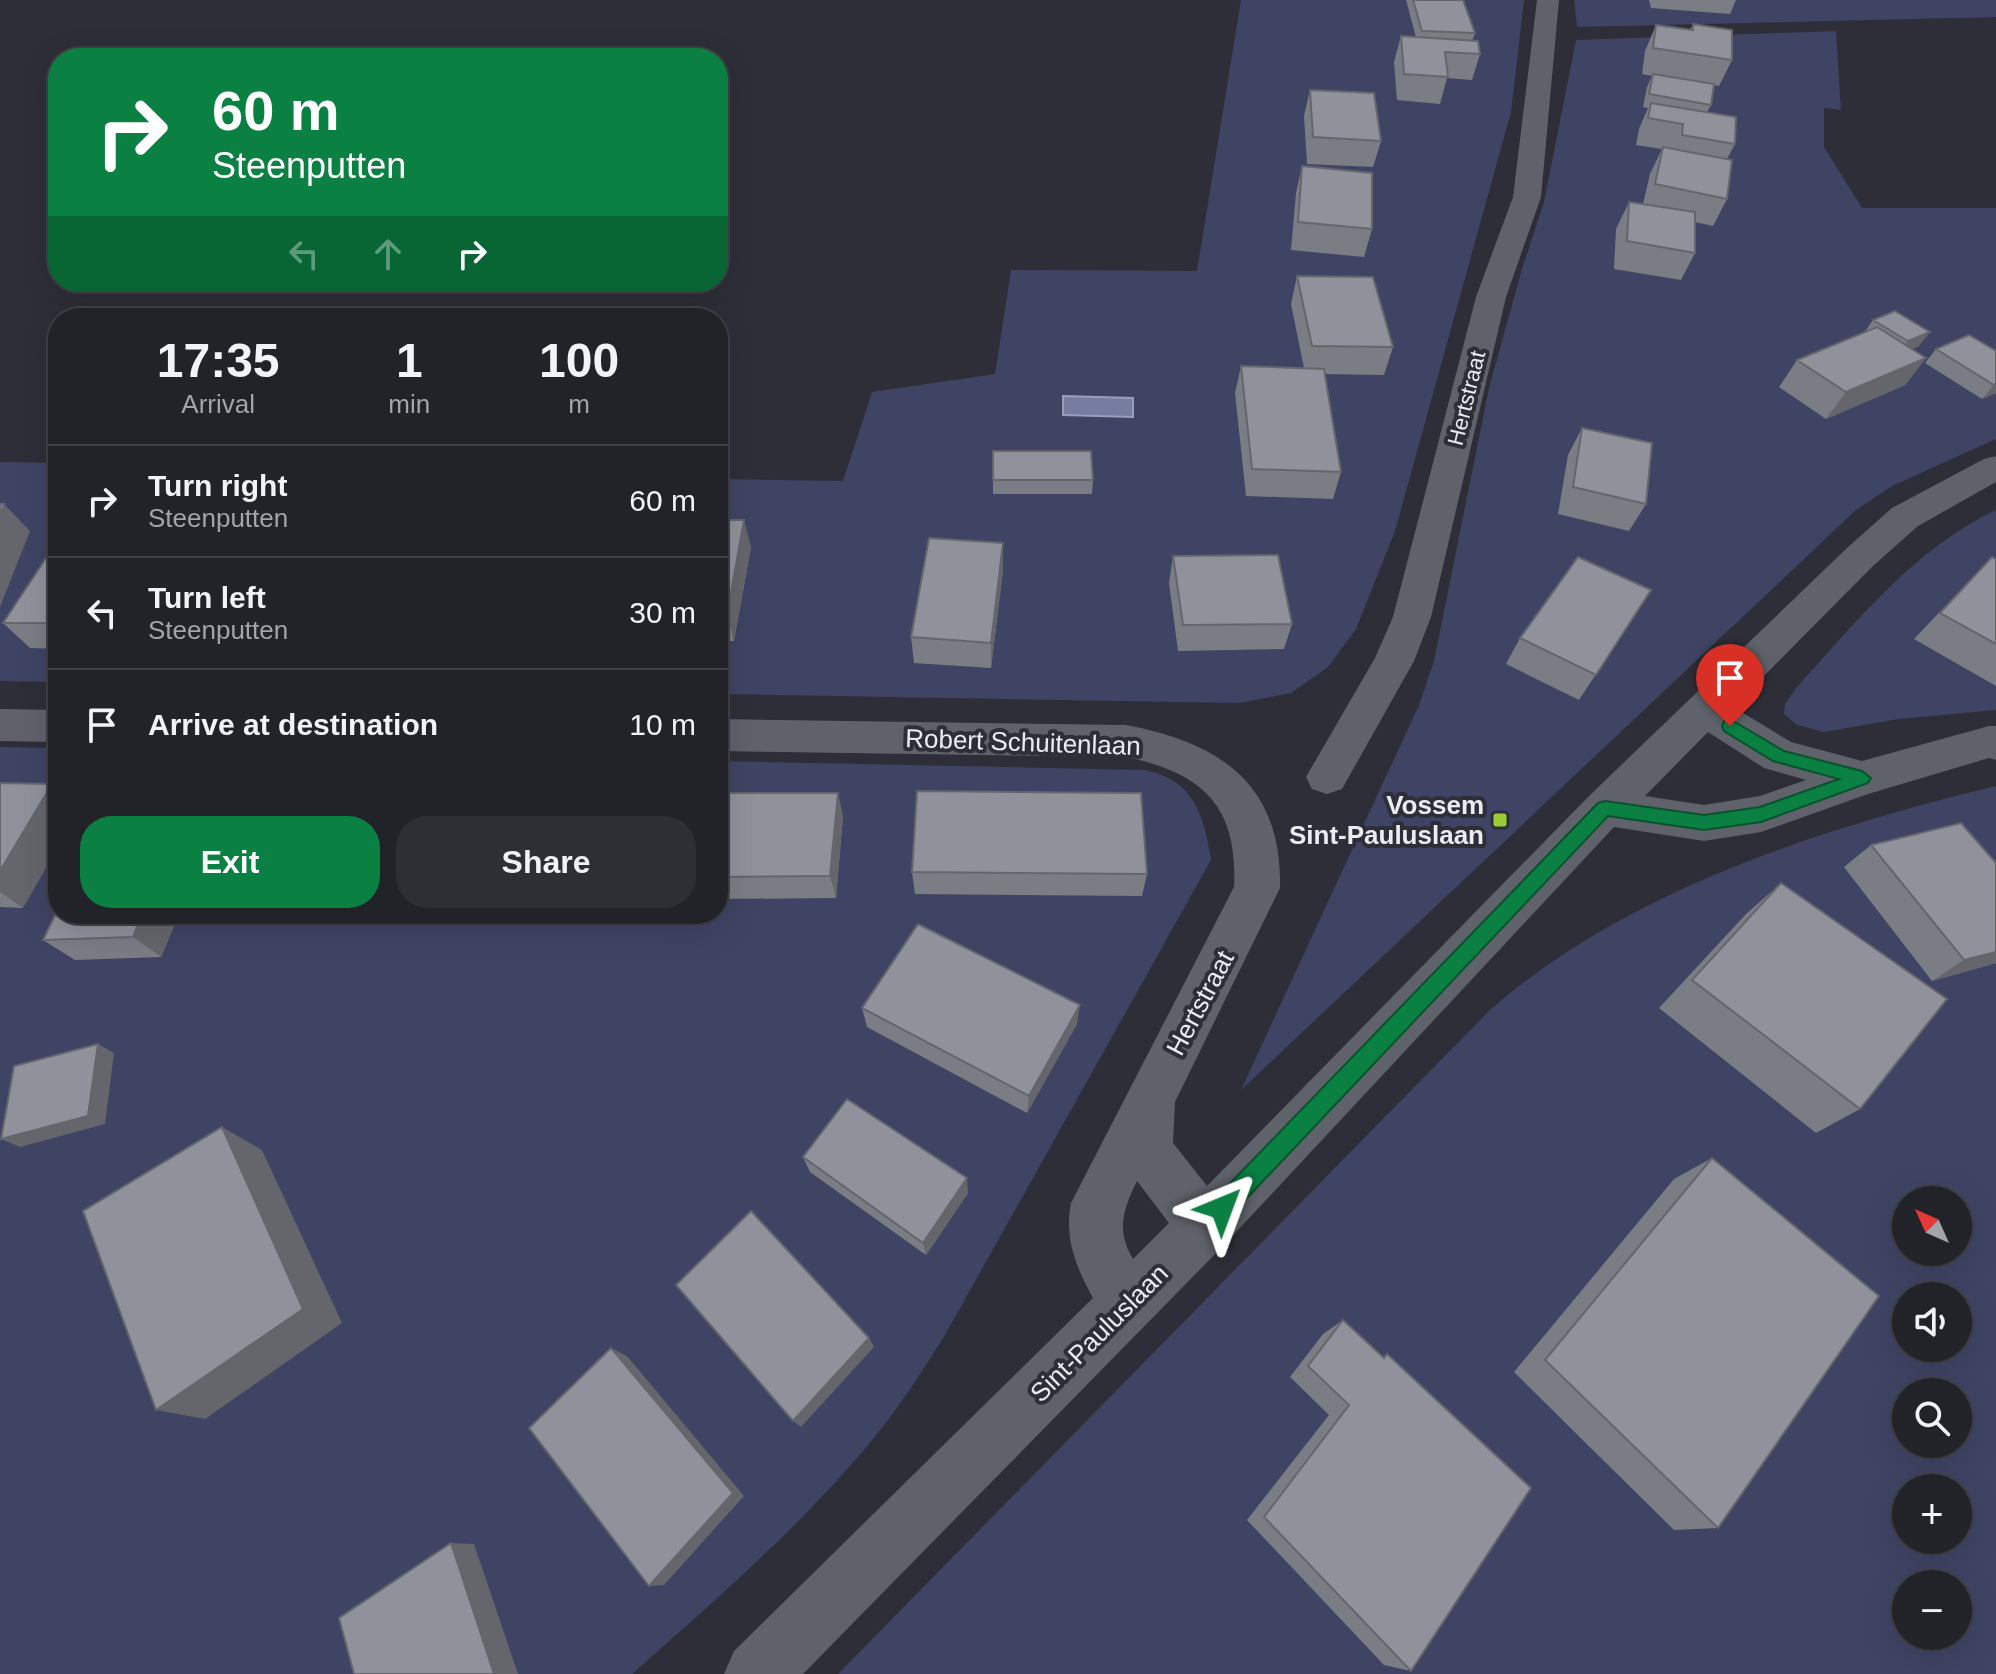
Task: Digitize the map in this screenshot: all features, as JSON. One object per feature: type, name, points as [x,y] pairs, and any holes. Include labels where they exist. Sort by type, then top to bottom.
[{"type":"street","name":"Hertstraat","points":[[1327,777],[1394,661],[1412,617],[1491,297],[1527,197],[1548,0]]},
{"type":"street","name":"Sint-Pauluslaan","points":[[757,1674],[1205,1226],[1605,808],[1860,557],[1905,517],[1996,467]]},
{"type":"street","points":[[1706,711],[1779,756],[1862,778]]},
{"type":"street","points":[[0,725],[48,726]]},
{"type":"street","name":"Robert Schuitenlaan","points":[[728,735],[1126,741],[1163,748],[1212,773],[1226,785],[1247,813],[1260,848],[1257,888],[1247,913]]},
{"type":"street","points":[[1605,808],[1704,823],[1761,814],[1862,778],[1989,742],[1996,743]]},
{"type":"street","name":"Hertstraat","points":[[1128,1303],[1101,1257],[1093,1221],[1098,1203],[1247,913]]},
{"type":"street","name":"Hertstraat","points":[[1152,1093],[1147,1144],[1152,1158],[1205,1226]]},
{"type":"shaded area","points":[[1241,0],[1524,0],[1511,112],[1395,531],[1356,629],[1328,667],[1291,693],[1239,703],[728,694],[728,479],[843,481],[872,392],[995,374],[1011,270],[1197,271]]},
{"type":"shaded area","points":[[1574,0],[1996,0],[1996,17],[1577,27]]},
{"type":"shaded area","points":[[1836,31],[1841,110],[1824,108],[1824,147],[1862,208],[1996,208],[1996,439],[1892,486],[1856,510],[1241,1090],[1419,705],[1434,661],[1489,388],[1544,202],[1576,40]]},
{"type":"shaded area","points":[[1063,396],[1133,398],[1133,417],[1063,415]]},
{"type":"shaded area","points":[[0,462],[48,463],[48,682],[0,681]]},
{"type":"shaded area","points":[[1996,510],[1996,710],[1899,719],[1824,732],[1797,725],[1784,714],[1785,704],[1797,687],[1888,588],[1939,545]]},
{"type":"shaded area","points":[[0,747],[48,748],[48,924],[728,924],[728,761],[1145,770],[1162,775],[1186,791],[1200,814],[1211,860],[945,1335],[899,1405],[841,1476],[724,1592],[632,1674],[0,1674]]},
{"type":"shaded area","points":[[1996,786],[1996,1674],[838,1674],[1490,1010],[1544,968],[1602,930],[1664,897],[1729,869],[1863,822]]},
{"type":"building","points":[[1413,0],[1463,0],[1475,33],[1422,31]]},
{"type":"building","points":[[1693,24],[1732,30],[1732,60],[1653,48],[1656,25],[1693,30]]},
{"type":"building","points":[[1401,36],[1478,41],[1480,54],[1445,52],[1448,77],[1404,74]]},
{"type":"building","points":[[1653,74],[1714,84],[1711,105],[1649,94]]},
{"type":"building","points":[[1310,90],[1374,93],[1381,141],[1313,137]]},
{"type":"building","points":[[1651,103],[1736,117],[1735,144],[1682,135],[1683,124],[1648,118]]},
{"type":"building","points":[[1663,147],[1732,160],[1727,199],[1655,184]]},
{"type":"building","points":[[1302,166],[1372,173],[1372,229],[1298,222]]},
{"type":"building","points":[[1629,202],[1695,212],[1695,253],[1627,241]]},
{"type":"building","points":[[1297,276],[1373,277],[1393,347],[1312,346]]},
{"type":"building","points":[[1895,311],[1930,332],[1908,341],[1873,320]]},
{"type":"building","points":[[1877,327],[1926,358],[1846,392],[1797,360]]},
{"type":"building","points":[[1969,335],[1996,351],[1996,384],[1936,349]]},
{"type":"building","points":[[1241,366],[1324,369],[1341,472],[1252,469]]},
{"type":"building","points":[[1582,428],[1652,443],[1646,504],[1573,487]]},
{"type":"building","points":[[993,451],[1091,451],[1093,480],[993,480]]},
{"type":"building","points":[[728,520],[744,520],[728,609]]},
{"type":"building","points":[[929,538],[1003,543],[991,643],[911,637]]},
{"type":"building","points":[[48,555],[48,623],[3,623]]},
{"type":"building","points":[[1278,555],[1292,624],[1183,625],[1173,556]]},
{"type":"building","points":[[1578,557],[1651,590],[1596,675],[1520,638]]},
{"type":"building","points":[[1992,557],[1996,559],[1996,644],[1940,613]]},
{"type":"building","points":[[0,783],[48,784],[48,791],[0,871]]},
{"type":"building","points":[[917,791],[1141,793],[1147,874],[912,872]]},
{"type":"building","points":[[728,793],[838,793],[830,876],[728,877]]},
{"type":"building","points":[[1961,823],[1996,863],[1996,952],[1964,960],[1871,845]]},
{"type":"building","points":[[1781,883],[1947,999],[1860,1109],[1692,980]]},
{"type":"building","points":[[51,924],[138,924],[133,937],[43,940]]},
{"type":"building","points":[[918,924],[1080,1005],[1029,1096],[862,1008]]},
{"type":"building","points":[[98,1044],[88,1116],[1,1139],[14,1066]]},
{"type":"building","points":[[847,1099],[967,1178],[923,1243],[803,1157]]},
{"type":"building","points":[[222,1127],[303,1309],[156,1410],[83,1211]]},
{"type":"building","points":[[1712,1158],[1879,1296],[1718,1528],[1545,1360]]},
{"type":"building","points":[[751,1211],[869,1338],[793,1421],[676,1285]]},
{"type":"building","points":[[1343,1320],[1384,1358],[1387,1354],[1531,1488],[1411,1671],[1264,1517],[1349,1405],[1308,1366]]},
{"type":"building","points":[[611,1348],[733,1493],[649,1586],[529,1428]]},
{"type":"building","points":[[451,1543],[494,1674],[354,1674],[339,1618]]},
{"type":"place","name":"Vossem Sint-Pauluslaan","points":[[1500,820]]},
{"type":"route","points":[[1222,1208],[1605,808],[1704,823],[1761,814],[1862,778],[1779,756],[1730,726]]}]
